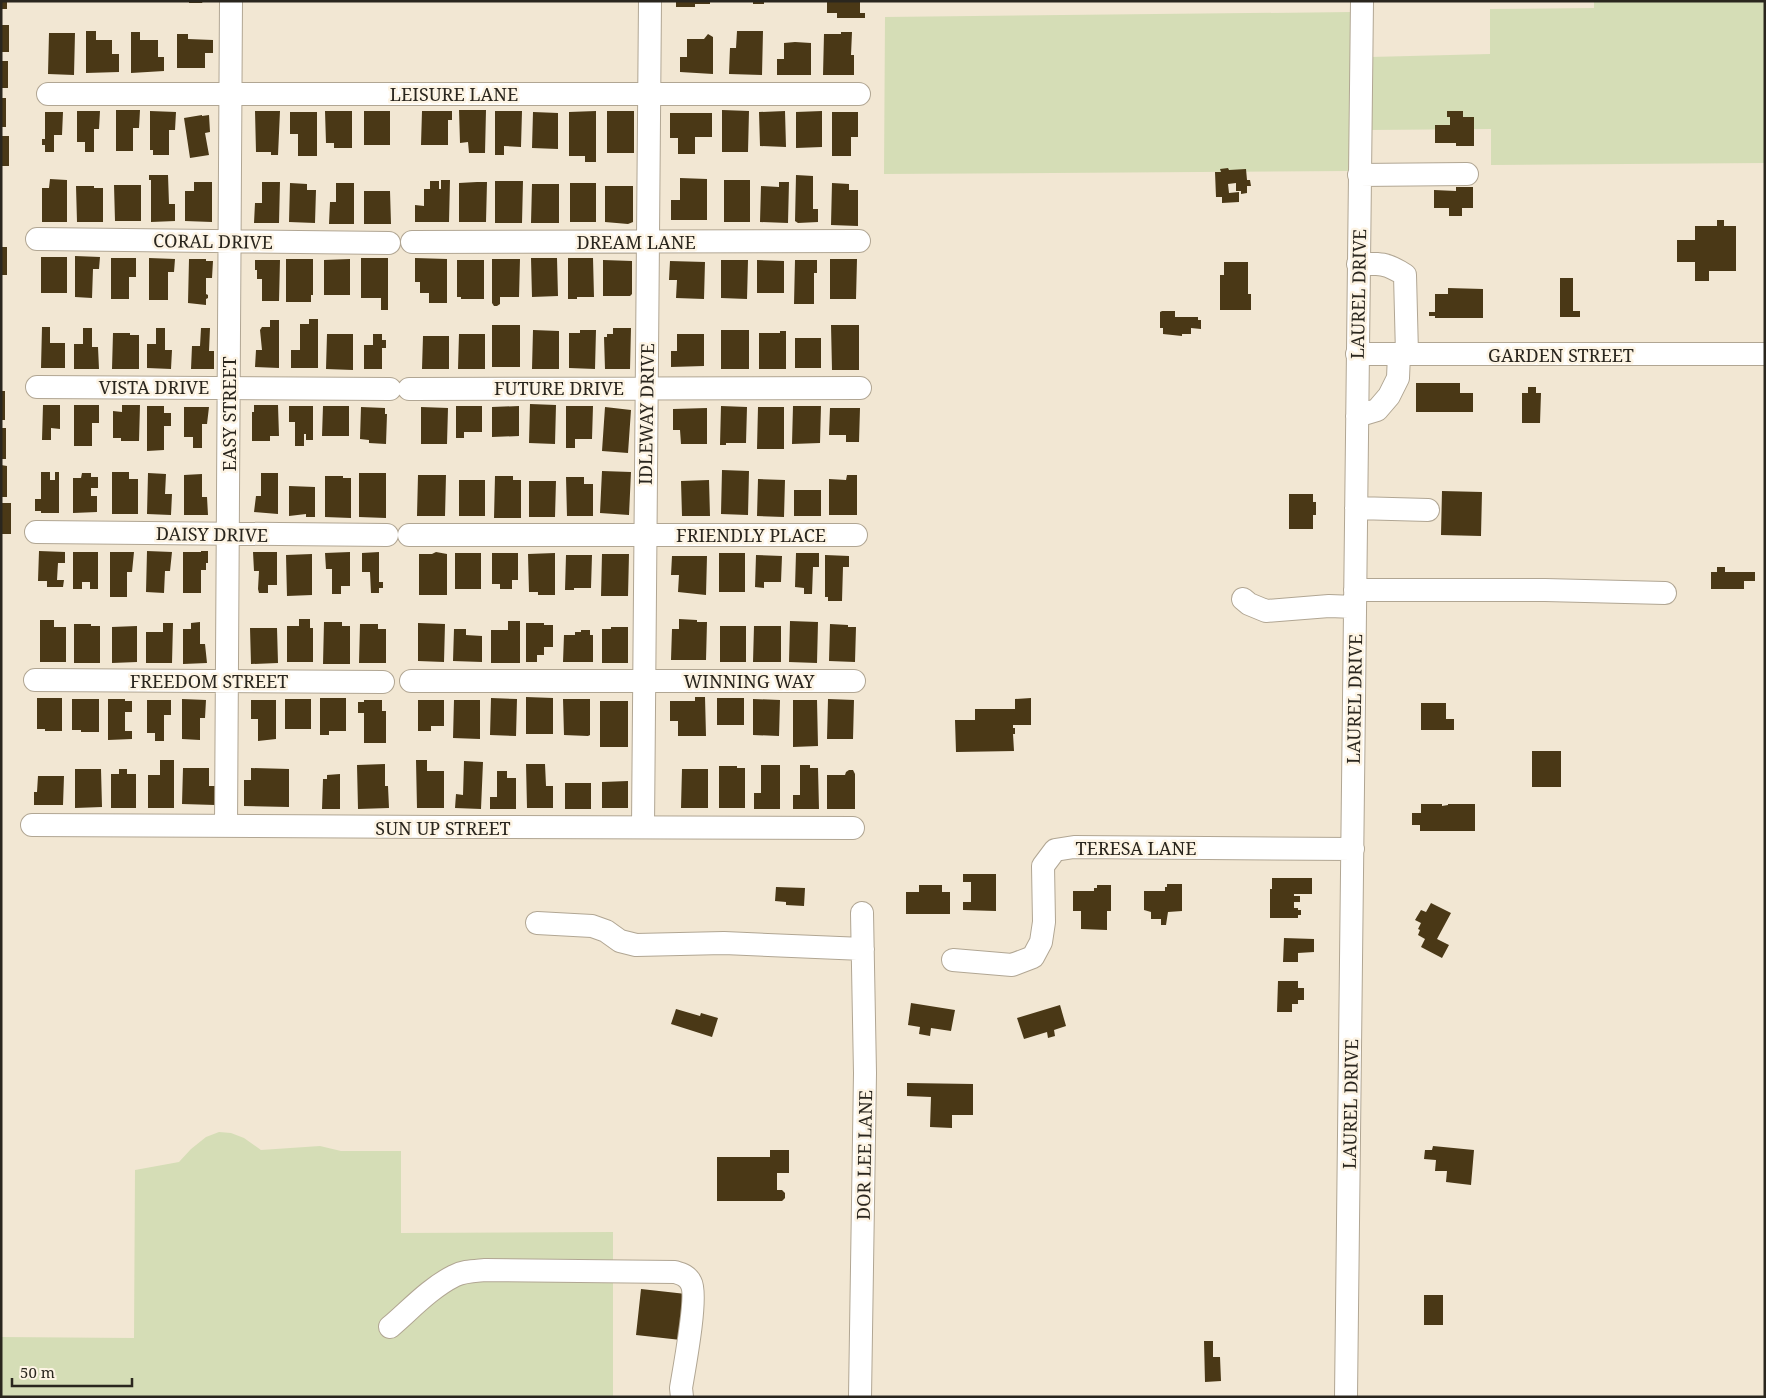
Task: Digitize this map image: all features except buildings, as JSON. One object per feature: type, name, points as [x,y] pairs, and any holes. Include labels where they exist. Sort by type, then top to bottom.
[{"type":"street","name":"EASY STREET","points":[[226,826],[231,1]]},
{"type":"street","name":"IDLEWAY DRIVE","points":[[643,827],[650,1]]},
{"type":"street","name":"LAUREL DRIVE","points":[[1346,1397],[1362,1]]},
{"type":"street","name":"LEISURE LANE","points":[[48,94],[859,94]]},
{"type":"street","points":[[1360,175],[1467,174]]},
{"type":"street","name":"CORAL DRIVE","points":[[37,239],[389,243]]},
{"type":"street","name":"DREAM LANE","points":[[412,242],[860,241]]},
{"type":"street","points":[[1357,416],[1376,410],[1389,396],[1398,378],[1403,354],[1404,275],[1394,267],[1380,263],[1358,264]]},
{"type":"street","name":"GARDEN STREET","points":[[1357,354],[1765,354]]},
{"type":"street","name":"VISTA DRIVE","points":[[37,387],[400,389]]},
{"type":"street","name":"FUTURE DRIVE","points":[[400,389],[860,388]]},
{"type":"street","points":[[1356,508],[1428,510]]},
{"type":"street","name":"DAISY DRIVE","points":[[36,532],[645,535]]},
{"type":"street","name":"FRIENDLY PLACE","points":[[645,535],[856,535]]},
{"type":"street","points":[[1243,599],[1266,611],[1329,606],[1355,598],[1546,590],[1664,593]]},
{"type":"street","name":"FREEDOM STREET","points":[[35,680],[383,682]]},
{"type":"street","points":[[410,681],[644,682]]},
{"type":"street","name":"WINNING WAY","points":[[644,682],[854,681]]},
{"type":"street","name":"SUN UP STREET","points":[[32,825],[405,828],[853,828]]},
{"type":"street","name":"TERESA LANE","points":[[953,960],[1012,966],[1033,957],[1041,942],[1044,922],[1043,866],[1055,850],[1074,847],[1353,849]]},
{"type":"street","name":"DOR LEE LANE","points":[[860,1397],[865,1073],[862,913]]},
{"type":"street","points":[[536,923],[592,926],[606,931],[620,941],[636,945],[724,943],[863,949]]},
{"type":"street","points":[[390,1327],[433,1289],[454,1276],[470,1271],[675,1272],[685,1275],[692,1284],[693,1301],[681,1388],[682,1397]]},
{"type":"green space","points":[[1594,1],[1765,1],[1765,163],[1491,165],[1491,129],[1369,130],[1370,57],[1490,54],[1490,9],[1594,8]]},
{"type":"green space","points":[[1352,12],[1350,171],[884,174],[885,17]]},
{"type":"green space","points":[[219,1132],[231,1133],[244,1138],[261,1150],[320,1146],[341,1151],[401,1151],[401,1233],[613,1232],[613,1397],[1,1397],[1,1337],[134,1338],[135,1170],[179,1162],[206,1137]]}]
